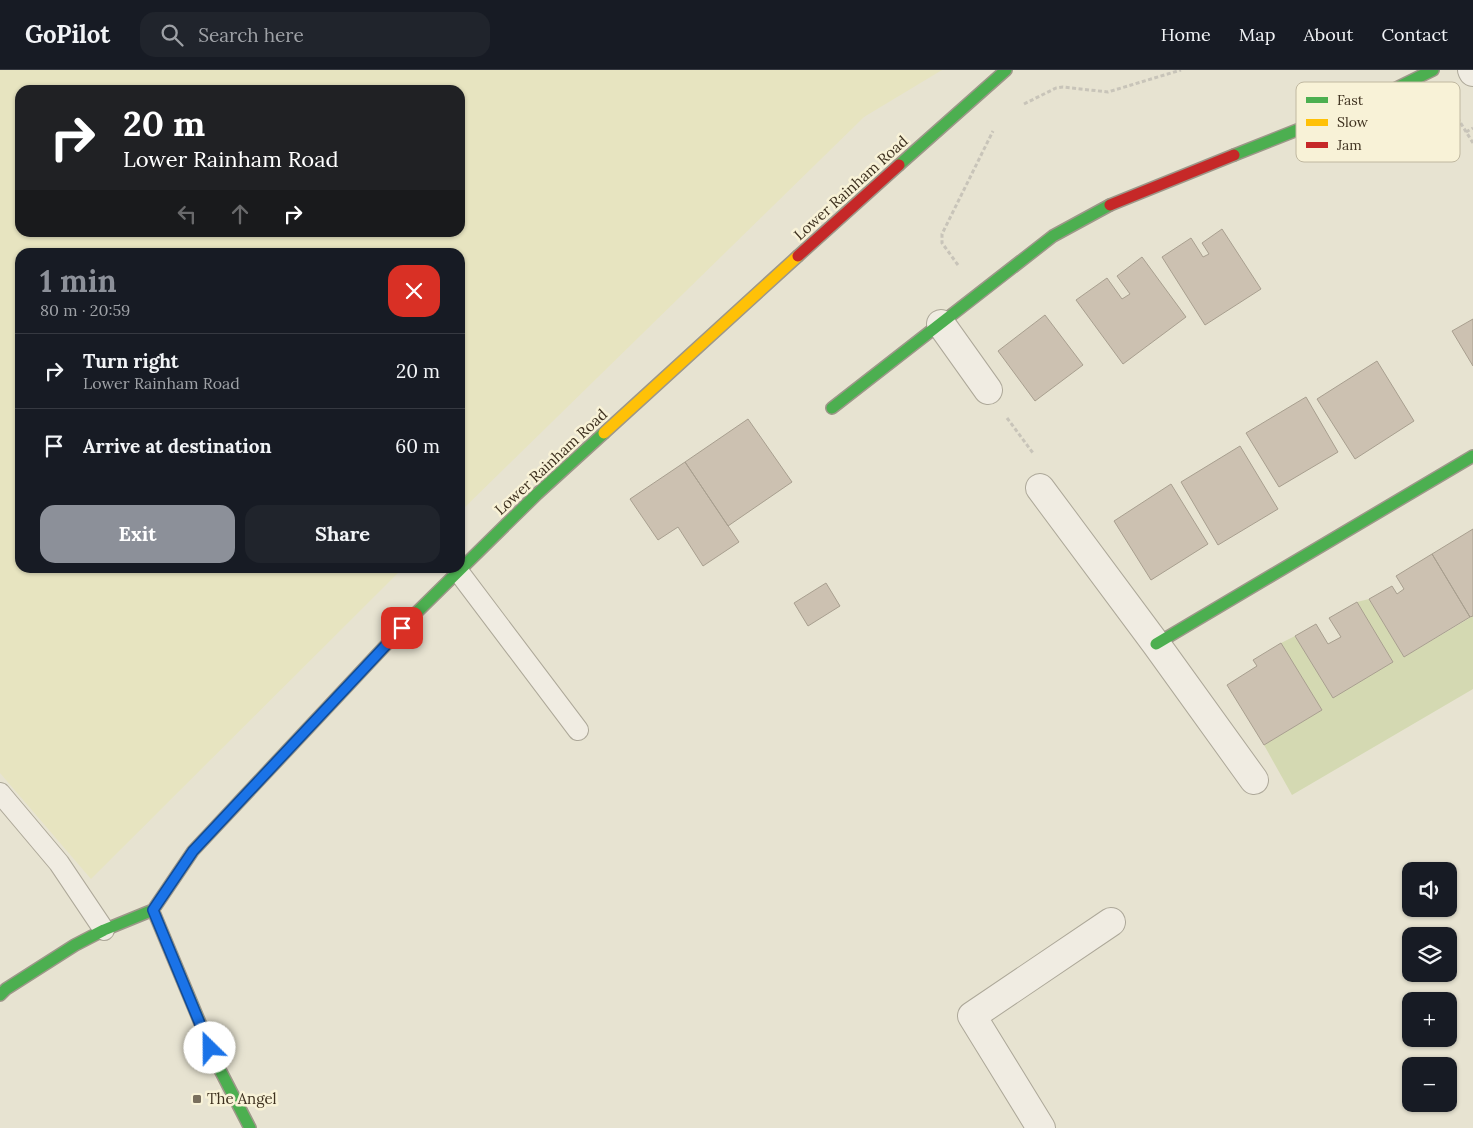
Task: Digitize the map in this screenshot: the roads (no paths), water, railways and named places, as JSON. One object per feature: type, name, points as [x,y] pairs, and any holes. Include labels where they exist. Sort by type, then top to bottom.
[{"type":"street","name":"Lower Rainham Road","points":[[465,564],[545,487],[901,162],[1006,70]]},
{"type":"street","points":[[1409,82],[1433,70]]},
{"type":"street","points":[[832,408],[1052,236],[1101,208],[1296,131]]},
{"type":"street","points":[[941,324],[988,390]]},
{"type":"street","points":[[1156,644],[1473,456]]},
{"type":"street","points":[[1040,488],[1254,780]]},
{"type":"street","name":"Lower Rainham Road","points":[[153,910],[193,851],[415,614],[456,573]]},
{"type":"street","points":[[0,995],[6,989],[75,945],[104,930],[153,910],[218,1066],[250,1128]]},
{"type":"street","points":[[1041,1128],[972,1016],[1111,922]]},
{"type":"lane","points":[[460,573],[578,730]]},
{"type":"lane","points":[[0,793],[62,868],[104,930]]},
{"type":"place","name":"The Angel","points":[[197,1099]]}]
